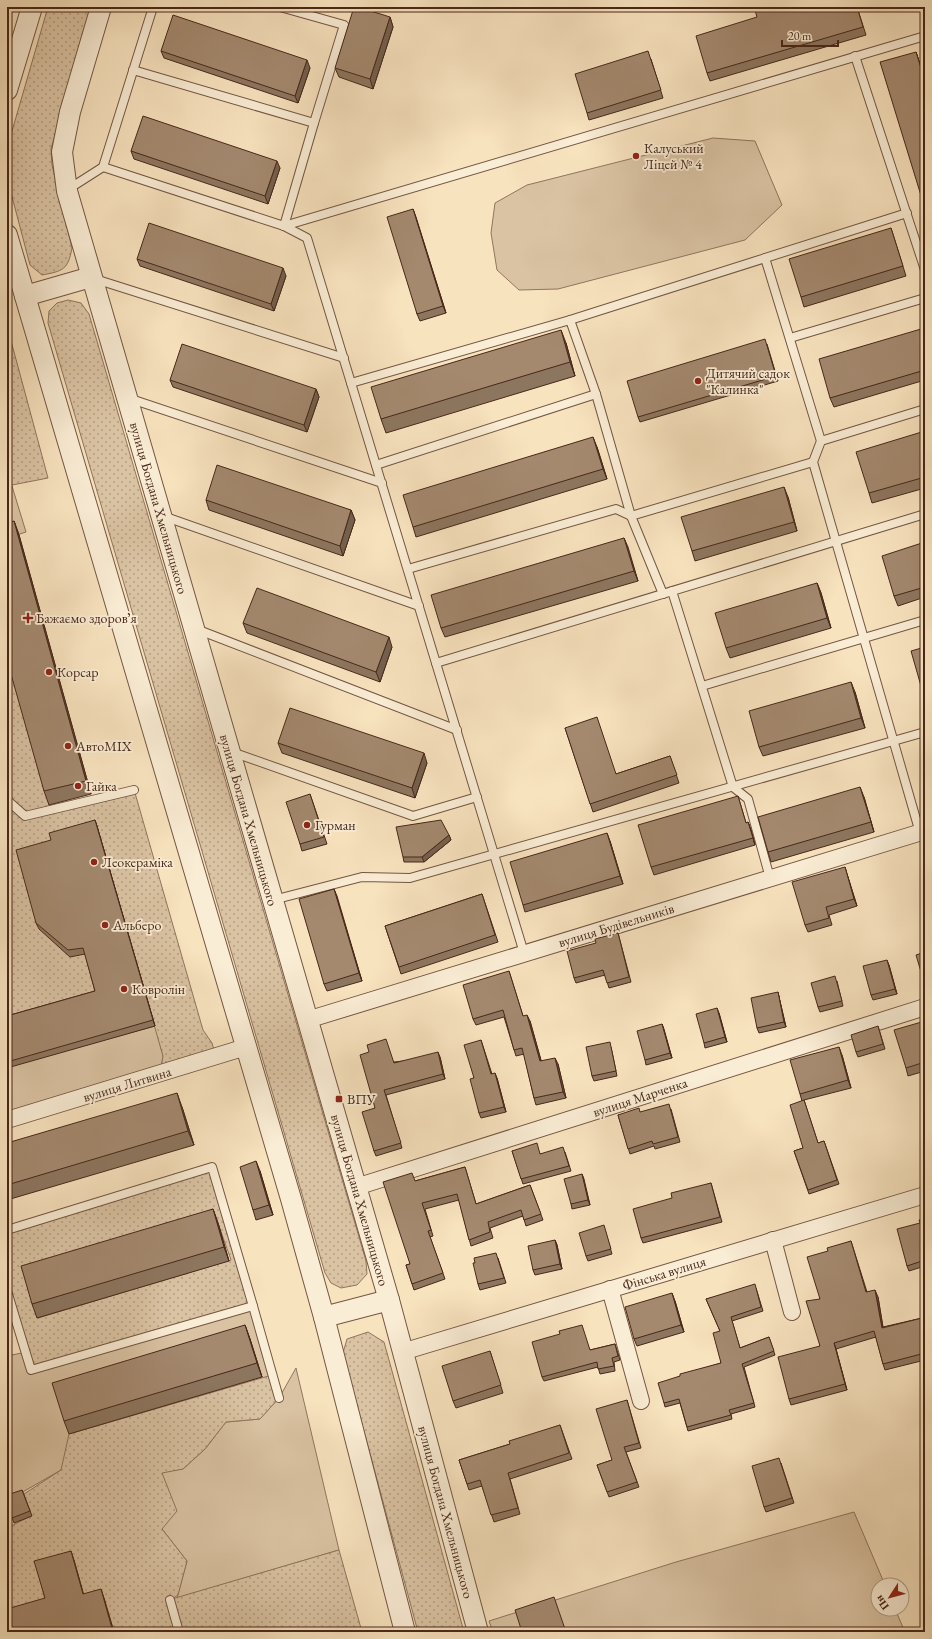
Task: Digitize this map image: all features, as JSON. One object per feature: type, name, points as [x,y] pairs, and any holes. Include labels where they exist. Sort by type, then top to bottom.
[{"type":"street","points":[[7,87],[32,7]]},
{"type":"street","name":"вулиця Богдана Хмельницького","points":[[101,7],[70,112],[62,152],[66,191],[389,1300],[478,1632]]},
{"type":"street","points":[[7,235],[324,1317],[405,1632]]},
{"type":"street","points":[[25,296],[91,276]]},
{"type":"street","name":"вулиця Будівельників","points":[[307,1020],[923,832]]},
{"type":"street","name":"вулиця Марченка","points":[[356,1187],[925,1007]]},
{"type":"street","name":"вулиця Литвина","points":[[7,1120],[246,1047]]},
{"type":"street","name":"Фінська вулиця","points":[[402,1352],[925,1194]]},
{"type":"street","points":[[773,1240],[792,1312]]},
{"type":"street","points":[[610,1289],[641,1401]]},
{"type":"street","points":[[324,1317],[389,1300]]},
{"type":"lane","points":[[66,191],[103,167],[153,7]]},
{"type":"lane","points":[[280,7],[344,25],[284,226]]},
{"type":"lane","points":[[284,226],[925,36]]},
{"type":"lane","points":[[855,56],[925,270]]},
{"type":"lane","points":[[134,70],[314,123]]},
{"type":"lane","points":[[103,167],[284,226],[307,238],[524,953]]},
{"type":"lane","points":[[351,383],[570,320],[907,213]]},
{"type":"lane","points":[[765,258],[821,441],[813,462],[923,832]]},
{"type":"lane","points":[[91,276],[103,283],[344,358]]},
{"type":"lane","points":[[790,338],[925,298]]},
{"type":"lane","points":[[570,320],[596,394],[631,516],[663,594]]},
{"type":"lane","points":[[376,465],[596,394]]},
{"type":"lane","points":[[126,397],[382,483]]},
{"type":"lane","points":[[821,441],[925,409]]},
{"type":"lane","points":[[408,569],[616,509],[631,516],[813,462]]},
{"type":"lane","points":[[436,663],[925,514]]},
{"type":"lane","points":[[160,515],[419,606]]},
{"type":"lane","points":[[672,591],[733,786],[748,799],[770,878]]},
{"type":"lane","points":[[702,686],[925,620]]},
{"type":"lane","points":[[193,628],[456,730]]},
{"type":"lane","points":[[273,901],[362,877],[410,878],[925,732]]},
{"type":"lane","points":[[229,751],[413,816],[477,797]]},
{"type":"lane","points":[[7,800],[25,816],[134,790]]},
{"type":"lane","points":[[7,1230],[212,1167],[279,1398]]},
{"type":"lane","points":[[7,1291],[31,1370],[253,1306]]},
{"type":"lane","points":[[170,1600],[179,1632]]},
{"type":"shaded area","points":[[48,7],[92,7],[51,149],[52,165],[72,248],[69,261],[63,268],[55,272],[42,275],[30,265],[10,189],[7,156],[12,131]]},
{"type":"shaded area","points":[[713,138],[755,141],[782,205],[745,240],[558,289],[519,290],[497,270],[491,233],[495,203],[527,185]]},
{"type":"shaded area","points":[[68,300],[81,303],[89,314],[366,1261],[367,1274],[357,1285],[341,1288],[331,1283],[325,1273],[48,323],[49,311],[57,303]]},
{"type":"shaded area","points":[[7,326],[48,478],[7,486]]},
{"type":"shaded area","points":[[7,486],[12,486],[26,532],[7,538]]},
{"type":"shaded area","points":[[7,656],[50,808],[105,795],[133,786],[203,1030],[212,1043],[216,1057],[160,1074],[163,1056],[97,826],[85,954],[97,997],[7,1023]]},
{"type":"shaded area","points":[[155,1026],[163,1056],[160,1074],[7,1120],[7,1067]]},
{"type":"shaded area","points":[[212,1167],[253,1306],[31,1370],[7,1291],[7,1230]],"holes":[[[218,1223],[231,1260],[38,1318]]]},
{"type":"shaded area","points":[[253,1306],[272,1375],[61,1470],[7,1501],[7,1356]]},
{"type":"shaded area","points":[[368,1332],[384,1342],[464,1632],[418,1632],[343,1353],[347,1339]]},
{"type":"shaded area","points":[[296,1368],[339,1550],[177,1598],[187,1561],[162,1529],[161,1472],[183,1469],[205,1449],[226,1422],[260,1419],[279,1398]]},
{"type":"shaded area","points":[[272,1375],[279,1398],[260,1419],[226,1422],[205,1449],[183,1469],[162,1473],[177,1511],[162,1529],[187,1561],[178,1595],[172,1599],[339,1550],[362,1632],[114,1632],[104,1598],[86,1603],[74,1560],[38,1570],[47,1609],[7,1619],[7,1528],[31,1516],[24,1494],[61,1470],[69,1434]]},
{"type":"shaded area","points":[[854,1512],[882,1577],[870,1577],[870,1617],[898,1617],[905,1632],[493,1632],[489,1621],[676,1562]]},
{"type":"building","points":[[354,7],[390,17],[370,79],[335,68]]},
{"type":"building","points":[[754,7],[790,7],[790,9],[796,7],[857,7],[863,27],[707,73],[696,36],[757,17]]},
{"type":"building","points":[[173,15],[307,60],[295,96],[161,51]]},
{"type":"building","points":[[648,51],[661,90],[587,113],[575,74]]},
{"type":"building","points":[[916,52],[925,81],[925,202],[923,202],[880,62]]},
{"type":"building","points":[[143,116],[277,161],[265,196],[131,151]]},
{"type":"building","points":[[413,209],[443,306],[417,314],[387,217]]},
{"type":"building","points":[[149,223],[283,268],[271,304],[137,259]]},
{"type":"building","points":[[891,228],[903,266],[801,297],[789,259]]},
{"type":"building","points":[[921,329],[925,342],[925,370],[830,398],[819,359]]},
{"type":"building","points":[[561,330],[570,362],[381,419],[371,387]]},
{"type":"building","points":[[765,339],[776,376],[638,417],[627,381]]},
{"type":"building","points":[[182,344],[316,389],[304,425],[170,380]]},
{"type":"building","points":[[925,431],[925,477],[869,493],[856,452]]},
{"type":"building","points":[[593,437],[603,469],[413,527],[403,495]]},
{"type":"building","points":[[217,465],[351,510],[340,546],[206,500]]},
{"type":"building","points":[[784,487],[794,522],[692,551],[681,517]]},
{"type":"building","points":[[14,521],[86,781],[44,791],[7,660],[7,523]]},
{"type":"building","points":[[624,538],[634,571],[441,628],[431,595]]},
{"type":"building","points":[[925,542],[925,587],[894,596],[882,556]]},
{"type":"building","points":[[817,583],[827,618],[726,648],[715,613]]},
{"type":"building","points":[[257,588],[389,637],[376,672],[243,623]]},
{"type":"building","points":[[925,647],[925,692],[923,693],[911,651]]},
{"type":"building","points":[[851,682],[861,718],[759,747],[749,711]]},
{"type":"building","points":[[290,708],[424,753],[412,788],[278,743]]},
{"type":"building","points":[[597,717],[616,774],[670,756],[677,775],[590,804],[565,728]]},
{"type":"building","points":[[860,787],[871,822],[768,852],[758,817]]},
{"type":"building","points":[[310,794],[324,837],[300,844],[286,802]]},
{"type":"building","points":[[738,796],[746,823],[748,822],[753,838],[651,867],[638,825]]},
{"type":"building","points":[[95,820],[153,1020],[7,1062],[7,1016],[95,991],[83,948],[68,950],[36,923],[16,850],[51,840],[49,833]]},
{"type":"building","points":[[441,820],[449,835],[422,857],[403,857],[396,827]]},
{"type":"building","points":[[607,833],[620,876],[523,905],[510,862]]},
{"type":"building","points":[[845,867],[854,899],[826,907],[829,918],[805,925],[792,882]]},
{"type":"building","points":[[334,889],[359,973],[324,984],[299,899]]},
{"type":"building","points":[[482,894],[495,935],[399,967],[385,926]]},
{"type":"building","points":[[618,933],[629,977],[607,983],[603,970],[574,978],[567,951],[596,943],[595,939]]},
{"type":"building","points":[[925,952],[925,982],[924,982],[916,955]]},
{"type":"building","points":[[887,960],[895,989],[871,995],[863,966]]},
{"type":"building","points":[[509,971],[523,1016],[527,1015],[540,1061],[555,1058],[563,1092],[534,1098],[522,1048],[514,1050],[503,1010],[473,1019],[463,985]]},
{"type":"building","points":[[835,976],[842,1001],[818,1007],[811,983]]},
{"type":"building","points":[[778,992],[784,1022],[757,1028],[751,998]]},
{"type":"building","points":[[717,1008],[725,1037],[704,1043],[696,1014]]},
{"type":"building","points":[[925,1021],[925,1062],[906,1068],[894,1030]]},
{"type":"building","points":[[662,1024],[670,1053],[645,1060],[637,1031]]},
{"type":"building","points":[[878,1026],[883,1044],[856,1052],[851,1035]]},
{"type":"building","points":[[386,1039],[394,1063],[438,1052],[443,1074],[384,1090],[401,1143],[374,1151],[362,1112],[375,1108],[360,1055],[369,1052],[367,1045]]},
{"type":"building","points":[[481,1040],[491,1074],[495,1073],[504,1107],[479,1113],[470,1079],[474,1078],[464,1045]]},
{"type":"building","points":[[610,1042],[616,1071],[592,1076],[586,1047]]},
{"type":"building","points":[[839,1047],[848,1080],[800,1094],[790,1060]]},
{"type":"building","points":[[177,1093],[188,1131],[7,1185],[7,1143]]},
{"type":"building","points":[[804,1100],[818,1143],[824,1141],[837,1180],[808,1190],[794,1151],[803,1148],[790,1105]]},
{"type":"building","points":[[669,1104],[678,1137],[653,1144],[652,1141],[628,1149],[618,1115],[639,1108],[640,1112]]},
{"type":"building","points":[[537,1143],[540,1154],[563,1147],[569,1166],[521,1179],[512,1151]]},
{"type":"building","points":[[256,1161],[269,1205],[253,1210],[240,1167]]},
{"type":"building","points":[[465,1167],[476,1204],[530,1185],[541,1214],[524,1220],[521,1210],[488,1222],[490,1232],[469,1240],[457,1194],[422,1203],[431,1230],[428,1231],[443,1273],[412,1284],[406,1265],[410,1264],[383,1182],[412,1173],[415,1181]]},
{"type":"building","points":[[582,1174],[588,1200],[571,1204],[564,1179]]},
{"type":"building","points":[[711,1183],[720,1217],[641,1238],[633,1209],[672,1198],[671,1193]]},
{"type":"building","points":[[213,1209],[224,1247],[32,1304],[21,1266]]},
{"type":"building","points":[[925,1219],[925,1260],[907,1266],[897,1229],[920,1223],[919,1220]]},
{"type":"building","points":[[604,1225],[611,1249],[586,1256],[579,1233]]},
{"type":"building","points":[[555,1240],[560,1264],[533,1270],[528,1246]]},
{"type":"building","points":[[851,1241],[866,1292],[875,1290],[882,1328],[922,1318],[925,1331],[925,1353],[883,1364],[874,1331],[834,1343],[845,1384],[789,1399],[778,1357],[820,1346],[806,1301],[820,1299],[807,1257],[828,1251],[827,1248]]},
{"type":"building","points":[[496,1253],[504,1278],[478,1284],[473,1263],[475,1263],[474,1258]]},
{"type":"building","points":[[755,1284],[761,1307],[731,1317],[740,1348],[769,1337],[774,1351],[742,1364],[754,1403],[729,1410],[731,1415],[687,1427],[679,1399],[664,1403],[658,1383],[680,1376],[680,1374],[721,1363],[713,1333],[720,1331],[706,1299]]},
{"type":"building","points":[[672,1293],[681,1325],[634,1339],[625,1307]]},
{"type":"building","points":[[245,1325],[257,1363],[64,1421],[52,1383]]},
{"type":"building","points":[[582,1325],[590,1350],[615,1344],[618,1356],[612,1358],[614,1366],[598,1369],[597,1362],[542,1377],[532,1342],[560,1334],[559,1331]]},
{"type":"building","points":[[490,1351],[501,1385],[453,1401],[442,1366]]},
{"type":"building","points":[[627,1400],[639,1443],[624,1447],[637,1482],[607,1492],[597,1465],[612,1460],[596,1409]]},
{"type":"building","points":[[560,1425],[569,1453],[508,1473],[518,1508],[491,1515],[480,1480],[467,1484],[459,1460],[510,1444],[509,1441]]},
{"type":"building","points":[[779,1458],[792,1498],[764,1507],[752,1466]]},
{"type":"building","points":[[22,1490],[30,1511],[12,1518],[7,1504],[7,1495]]},
{"type":"building","points":[[71,1551],[83,1594],[101,1589],[113,1632],[7,1632],[7,1609],[45,1598],[34,1561]]},
{"type":"building","points":[[554,1597],[566,1632],[522,1632],[515,1610]]},
{"type":"place","name":"Калуський Ліцей № 4","points":[[636,156]]},
{"type":"place","name":"Дитячий садок \"Калинка\"","points":[[698,381]]},
{"type":"place","name":"Бажаємо здоровʼя","points":[[28,618]]},
{"type":"place","name":"Корсар","points":[[49,672]]},
{"type":"place","name":"АвтоMIX","points":[[68,746]]},
{"type":"place","name":"Гайка","points":[[78,786]]},
{"type":"place","name":"Гурман","points":[[307,825]]},
{"type":"place","name":"Леокераміка","points":[[94,862]]},
{"type":"place","name":"Альберо","points":[[105,925]]},
{"type":"place","name":"Ковролін","points":[[124,989]]},
{"type":"place","name":"ВПУ","points":[[339,1099]]}]
